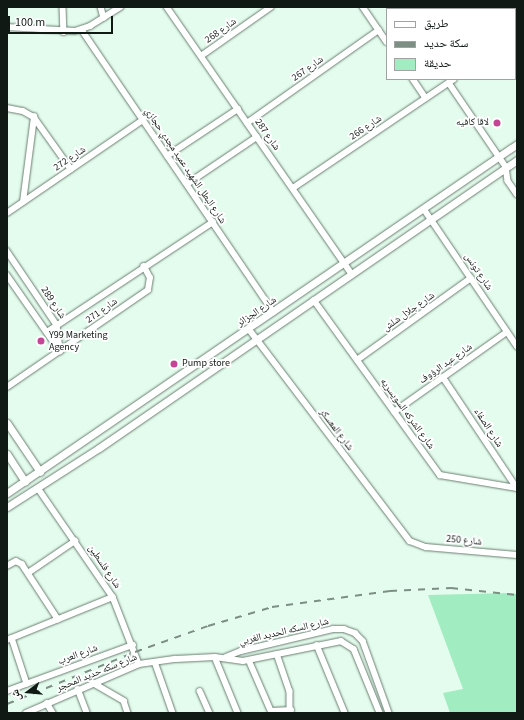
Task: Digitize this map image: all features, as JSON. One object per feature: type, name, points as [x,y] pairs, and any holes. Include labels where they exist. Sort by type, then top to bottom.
[{"type":"street","points":[[63,7],[64,32]]},
{"type":"street","points":[[100,7],[104,18]]},
{"type":"street","points":[[7,27],[64,32],[82,30],[122,7]]},
{"type":"street","name":"شارع 287","points":[[167,7],[352,274]]},
{"type":"street","name":"شارع 268","points":[[201,56],[271,7]]},
{"type":"street","points":[[363,7],[386,40]]},
{"type":"street","name":"شارع البطل الشهيد عميد مجدي حجازي","points":[[82,30],[274,312]]},
{"type":"street","name":"شارع 267","points":[[247,123],[379,30]]},
{"type":"street","points":[[414,80],[426,98]]},
{"type":"street","points":[[451,81],[506,168],[508,180],[517,194]]},
{"type":"street","name":"شارع 266","points":[[292,188],[451,81]]},
{"type":"street","points":[[7,108],[23,111],[34,117],[71,169]]},
{"type":"street","points":[[167,156],[238,109]]},
{"type":"street","points":[[23,202],[34,117]]},
{"type":"street","name":"شارع 272","points":[[7,213],[143,120]]},
{"type":"street","points":[[187,184],[257,137]]},
{"type":"street","name":"شارع الجزائر","points":[[7,493],[249,330],[344,262],[517,144]]},
{"type":"street","points":[[7,507],[38,488],[257,340],[517,160]]},
{"type":"street","name":"شارع تونس","points":[[424,208],[517,346]]},
{"type":"street","name":"شارع 271","points":[[47,332],[213,222]]},
{"type":"street","name":"شارع 289","points":[[7,251],[58,325],[60,351]]},
{"type":"street","name":"شارع 271","points":[[7,387],[148,290],[150,278],[144,267]]},
{"type":"street","points":[[7,275],[60,351]]},
{"type":"street","name":"شارع جلال شلش","points":[[357,360],[471,278]]},
{"type":"street","name":"شارع الشركه السويسريه","points":[[314,300],[440,475],[517,488]]},
{"type":"street","name":"شارع المعسكر","points":[[249,330],[410,541]]},
{"type":"street","name":"شارع عبد الرؤوف","points":[[394,412],[507,332]]},
{"type":"street","points":[[218,350],[226,360]]},
{"type":"street","name":"شارع الصفاء","points":[[443,377],[517,488]]},
{"type":"street","points":[[155,393],[162,404]]},
{"type":"street","points":[[7,423],[40,472]]},
{"type":"street","points":[[7,454],[25,482]]},
{"type":"street","name":"شارع فلسطين","points":[[38,488],[113,597],[133,645],[139,664]]},
{"type":"street","points":[[28,573],[75,541]]},
{"type":"street","name":"شارع 250","points":[[410,541],[426,547],[517,555]]},
{"type":"street","points":[[7,566],[19,562],[28,573],[58,619]]},
{"type":"street","points":[[28,684],[10,639],[113,597]]},
{"type":"street","name":"شارع السكه الحديد الغربي","points":[[226,657],[242,651],[333,629],[344,629],[355,633],[363,641],[389,713]]},
{"type":"street","name":"شارع السكه الحديد الغربي","points":[[155,662],[215,657],[249,660],[341,641],[354,648],[380,713]]},
{"type":"street","name":"شارع العرب","points":[[7,691],[133,645]]},
{"type":"street","points":[[317,645],[345,713]]},
{"type":"street","points":[[249,660],[272,712],[290,712],[290,691],[277,654]]},
{"type":"street","points":[[215,657],[238,713]]},
{"type":"street","points":[[155,662],[173,713]]},
{"type":"street","name":"شارع سكه حديد المحجر","points":[[26,713],[78,689],[139,664],[155,662]]},
{"type":"street","points":[[93,683],[124,700],[128,713]]},
{"type":"street","points":[[78,689],[88,713]]},
{"type":"street","points":[[200,690],[210,713]]},
{"type":"street","points":[[47,703],[52,713]]},
{"type":"green space","points":[[517,594],[517,713],[450,713],[443,693],[463,689],[428,595]]},
{"type":"railway","points":[[7,704],[135,652],[208,626],[272,607],[390,591],[451,588],[517,595]]},
{"type":"place","name":"لاڤا كافيه","points":[[497,123]]},
{"type":"place","name":"Y99 Marketing Agency","points":[[41,341]]},
{"type":"place","name":"Pump store","points":[[174,364]]}]
